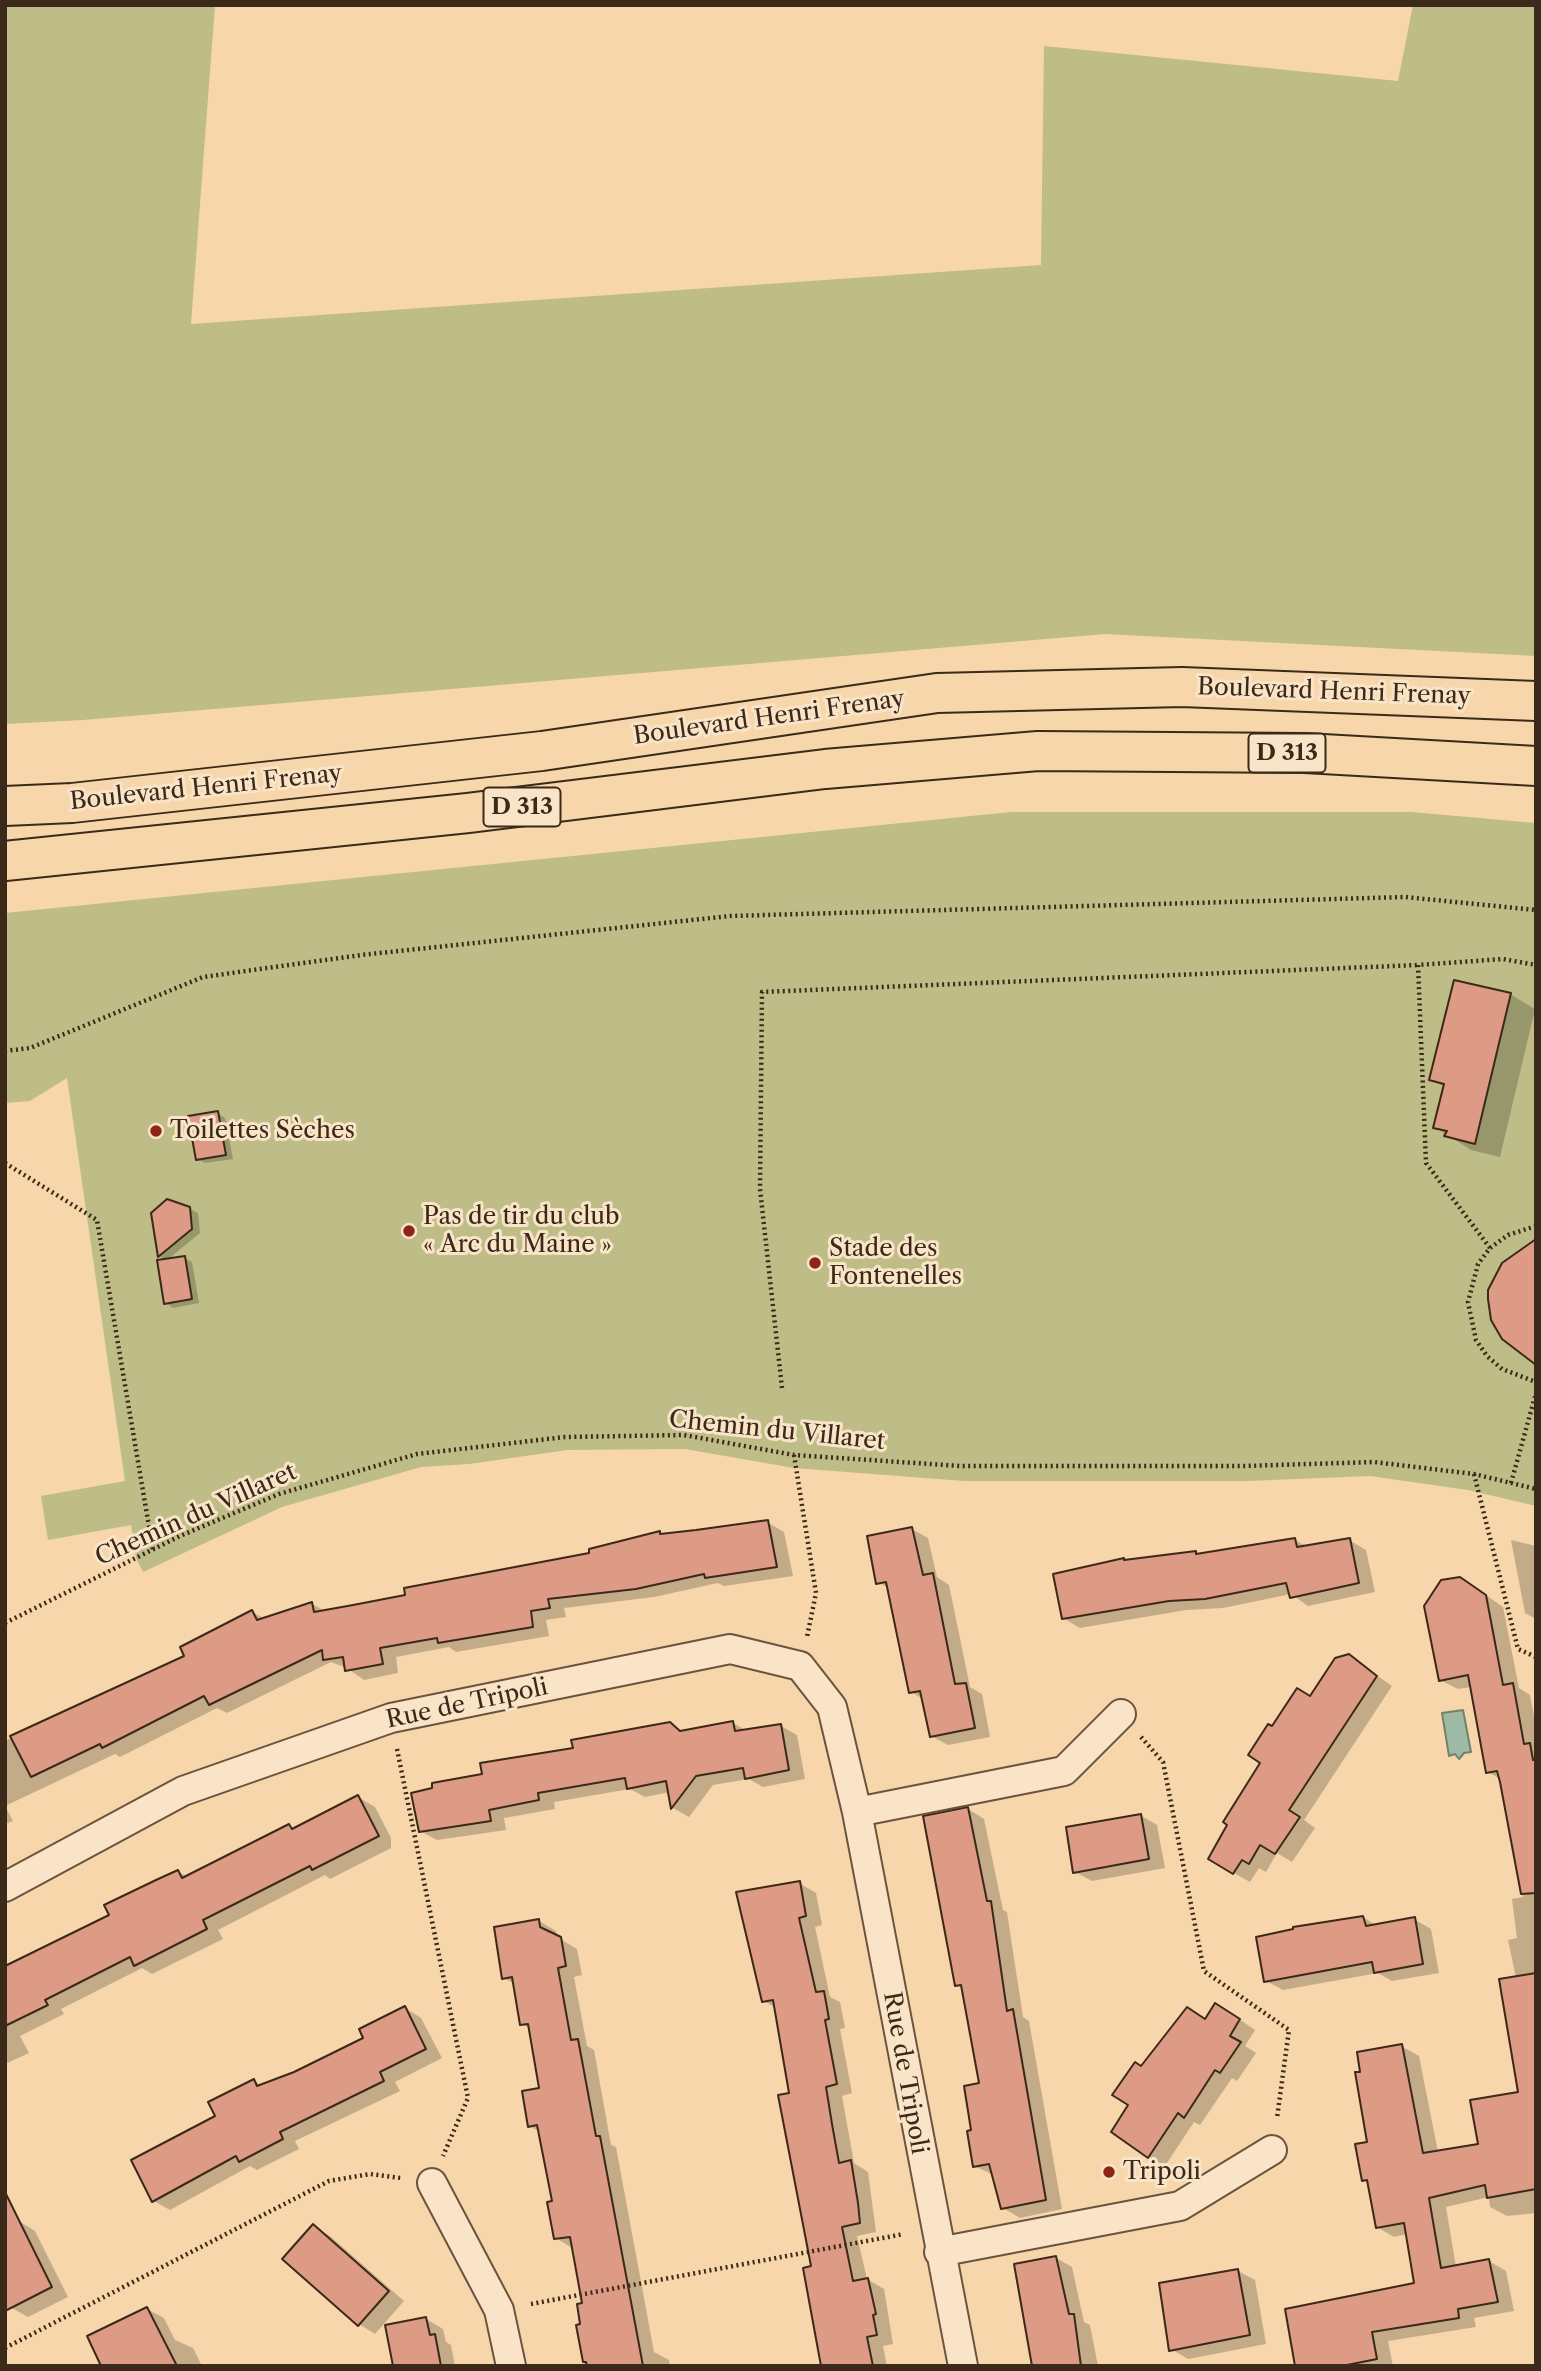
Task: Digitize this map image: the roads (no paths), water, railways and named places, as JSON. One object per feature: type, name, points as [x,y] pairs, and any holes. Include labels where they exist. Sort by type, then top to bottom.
[{"type":"highway","name":"Boulevard Henri Frenay","points":[[5,807],[72,803],[542,751],[937,693],[1182,687],[1536,701]]},
{"type":"highway","name":"D 313","points":[[5,861],[468,813],[825,769],[1038,751],[1305,754],[1536,766]]},
{"type":"highway","points":[[5,795],[72,803]]},
{"type":"street","name":"Rue de Tripoli","points":[[5,1887],[183,1791],[391,1718],[730,1649],[800,1666],[832,1707],[857,1812],[963,2366]]},
{"type":"street","points":[[857,1812],[1064,1771],[1121,1714]]},
{"type":"street","points":[[937,2240],[1180,2206],[1272,2151]]},
{"type":"street","points":[[432,2183],[499,2310],[511,2366]]},
{"type":"place","name":"Toilettes Sèches","points":[[156,1131]]},
{"type":"place","name":"Pas de tir du club « Arc du Maine »","points":[[409,1231]]},
{"type":"place","name":"Stade des Fontenelles","points":[[815,1263]]},
{"type":"place","name":"Tripoli","points":[[1109,2172]]}]
